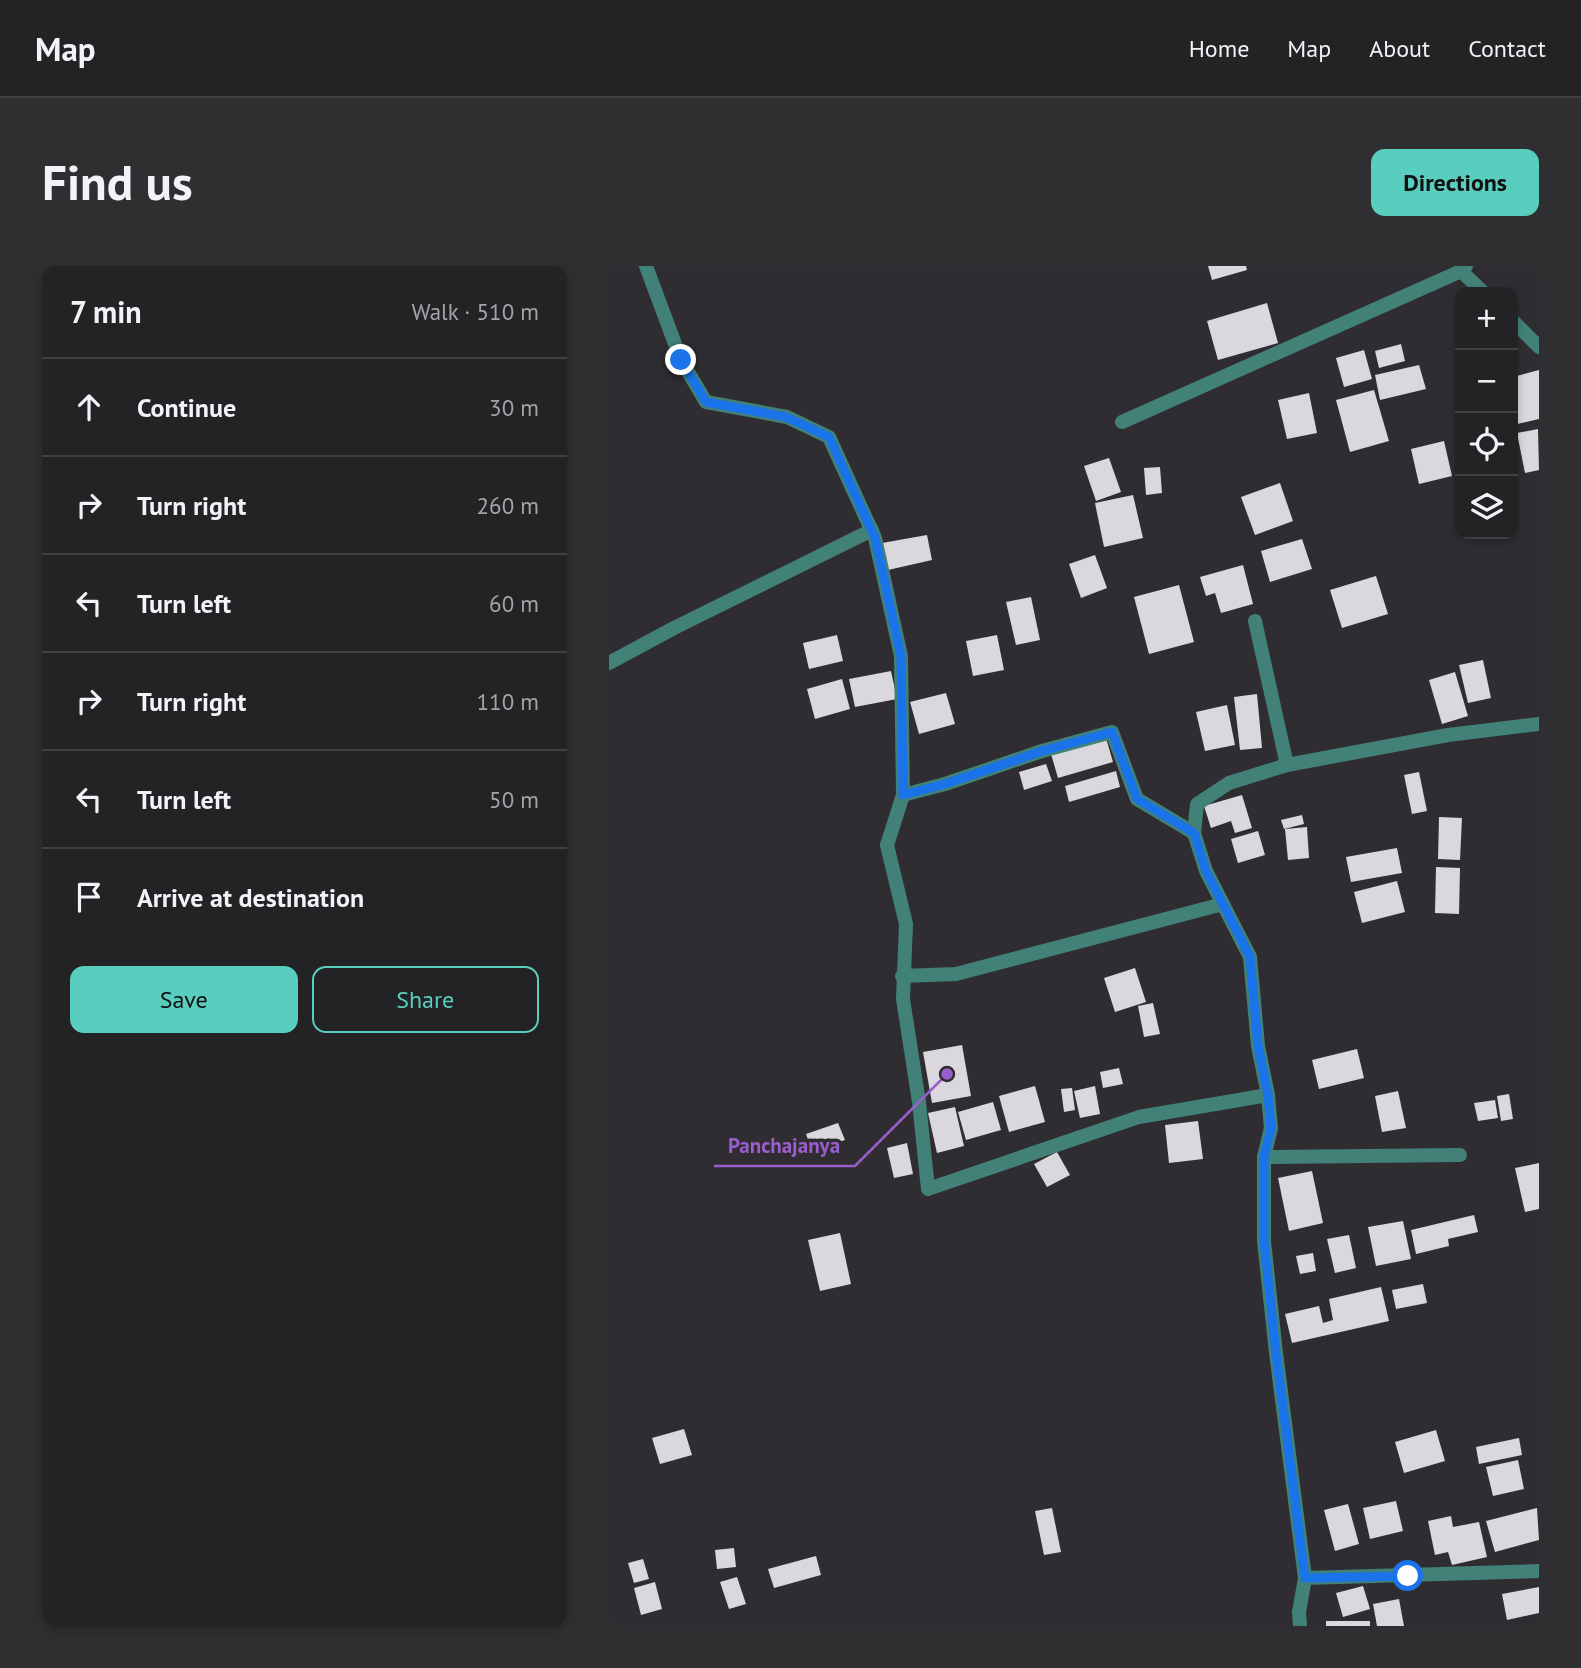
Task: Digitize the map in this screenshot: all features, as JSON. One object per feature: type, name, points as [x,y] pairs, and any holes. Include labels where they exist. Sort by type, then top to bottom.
[{"type":"street","points":[[646,266],[681,360],[706,402],[786,417],[829,437],[872,530],[901,656],[903,795],[887,845],[906,924],[903,999],[919,1102],[928,1189],[1139,1117],[1268,1095]]},
{"type":"street","points":[[1122,422],[1464,269],[1479,287]]},
{"type":"street","points":[[1518,326],[1539,347]]},
{"type":"street","points":[[609,663],[872,530]]},
{"type":"street","points":[[1255,621],[1287,765]]},
{"type":"street","points":[[1300,1626],[1299,1612],[1305,1578],[1264,1241],[1264,1157],[1271,1128],[1268,1095],[1258,1046],[1250,957],[1206,871],[1194,833],[1197,804],[1229,783],[1287,765],[1448,735],[1539,724]]},
{"type":"street","points":[[903,795],[1112,732],[1137,799],[1194,833]]},
{"type":"street","points":[[902,976],[956,974],[1223,904]]},
{"type":"street","points":[[1264,1157],[1461,1155]]},
{"type":"street","points":[[1305,1578],[1539,1571]]},
{"type":"building","points":[[1208,266],[1246,266],[1247,270],[1212,280]]},
{"type":"building","points":[[1267,303],[1278,343],[1218,360],[1207,321]]},
{"type":"building","points":[[1401,344],[1405,361],[1379,368],[1375,351]]},
{"type":"building","points":[[1364,350],[1372,379],[1344,387],[1336,358]]},
{"type":"building","points":[[1419,365],[1426,389],[1380,400],[1375,375]]},
{"type":"building","points":[[1539,370],[1539,419],[1518,424],[1518,413],[1518,376]]},
{"type":"building","points":[[1374,390],[1389,441],[1350,452],[1336,400]]},
{"type":"building","points":[[1309,393],[1317,433],[1287,439],[1278,400]]},
{"type":"building","points":[[1538,429],[1539,470],[1525,473],[1518,433]]},
{"type":"building","points":[[1444,441],[1452,476],[1419,484],[1411,449]]},
{"type":"building","points":[[1109,458],[1121,492],[1096,501],[1084,466]]},
{"type":"building","points":[[1160,467],[1162,493],[1146,495],[1144,468]]},
{"type":"building","points":[[1280,483],[1293,521],[1255,535],[1241,497]]},
{"type":"building","points":[[1133,495],[1143,538],[1104,547],[1095,503]]},
{"type":"building","points":[[927,535],[932,560],[888,570],[882,543]]},
{"type":"building","points":[[1302,539],[1312,569],[1270,582],[1261,551]]},
{"type":"building","points":[[1095,555],[1107,588],[1081,598],[1069,564]]},
{"type":"building","points":[[1243,565],[1253,604],[1221,613],[1215,593],[1206,596],[1200,577]]},
{"type":"building","points":[[1376,576],[1388,614],[1342,628],[1330,590]]},
{"type":"building","points":[[1179,585],[1194,642],[1149,654],[1134,597]]},
{"type":"building","points":[[1031,597],[1040,640],[1016,645],[1006,602]]},
{"type":"building","points":[[837,635],[843,661],[809,669],[803,643]]},
{"type":"building","points":[[997,635],[1004,670],[973,676],[966,641]]},
{"type":"building","points":[[1483,660],[1491,698],[1468,703],[1459,665]]},
{"type":"building","points":[[891,671],[897,699],[855,707],[849,679]]},
{"type":"building","points":[[1455,672],[1468,716],[1442,724],[1429,680]]},
{"type":"building","points":[[842,679],[850,709],[815,719],[807,689]]},
{"type":"building","points":[[946,693],[955,724],[919,734],[910,702]]},
{"type":"building","points":[[1257,694],[1262,748],[1240,750],[1234,697]]},
{"type":"building","points":[[1227,705],[1235,745],[1205,751],[1196,712]]},
{"type":"building","points":[[1106,738],[1113,762],[1058,778],[1051,754]]},
{"type":"building","points":[[1046,764],[1052,781],[1024,790],[1019,772]]},
{"type":"building","points":[[1116,771],[1120,787],[1069,802],[1065,786]]},
{"type":"building","points":[[1419,772],[1427,811],[1412,814],[1404,775]]},
{"type":"building","points":[[1242,795],[1252,828],[1235,833],[1231,821],[1211,828],[1204,806]]},
{"type":"building","points":[[1302,815],[1304,824],[1284,829],[1281,820]]},
{"type":"building","points":[[1439,817],[1462,818],[1460,860],[1438,859]]},
{"type":"building","points":[[1307,827],[1309,858],[1288,860],[1285,829]]},
{"type":"building","points":[[1258,831],[1265,855],[1238,863],[1231,839]]},
{"type":"building","points":[[1397,848],[1402,873],[1351,882],[1346,857]]},
{"type":"building","points":[[1436,867],[1460,868],[1459,914],[1435,913]]},
{"type":"building","points":[[1397,881],[1405,912],[1362,923],[1354,892]]},
{"type":"building","points":[[1135,968],[1146,1002],[1115,1012],[1104,978]]},
{"type":"building","points":[[1153,1003],[1160,1034],[1144,1037],[1138,1006]]},
{"type":"building","points":[[962,1045],[971,1096],[932,1103],[923,1052]]},
{"type":"building","points":[[1357,1049],[1364,1078],[1319,1089],[1312,1060]]},
{"type":"building","points":[[1119,1068],[1123,1084],[1103,1088],[1100,1072]]},
{"type":"building","points":[[1035,1086],[1045,1122],[1009,1132],[999,1096]]},
{"type":"building","points":[[1095,1086],[1100,1114],[1080,1118],[1074,1091]]},
{"type":"building","points":[[1072,1088],[1075,1110],[1064,1112],[1061,1089]]},
{"type":"building","points":[[1398,1091],[1406,1128],[1382,1132],[1375,1096]]},
{"type":"building","points":[[1509,1094],[1513,1119],[1501,1121],[1497,1096]]},
{"type":"building","points":[[1495,1100],[1498,1118],[1478,1121],[1474,1103]]},
{"type":"building","points":[[993,1102],[1001,1130],[966,1140],[958,1112]]},
{"type":"building","points":[[955,1107],[964,1146],[937,1153],[928,1113]]},
{"type":"building","points":[[1198,1121],[1203,1159],[1169,1163],[1165,1125]]},
{"type":"building","points":[[838,1123],[845,1140],[812,1151],[806,1134]]},
{"type":"building","points":[[907,1143],[913,1174],[894,1178],[887,1148]]},
{"type":"building","points":[[1057,1152],[1070,1175],[1047,1187],[1034,1164]]},
{"type":"building","points":[[1539,1163],[1539,1209],[1525,1212],[1515,1168]]},
{"type":"building","points":[[1312,1171],[1323,1223],[1289,1231],[1278,1178]]},
{"type":"building","points":[[1474,1215],[1478,1232],[1448,1239],[1449,1246],[1416,1254],[1411,1230]]},
{"type":"building","points":[[1403,1221],[1411,1259],[1376,1266],[1368,1227]]},
{"type":"building","points":[[840,1233],[851,1284],[820,1291],[808,1240]]},
{"type":"building","points":[[1349,1235],[1356,1268],[1335,1273],[1327,1239]]},
{"type":"building","points":[[1313,1253],[1316,1271],[1300,1274],[1296,1256]]},
{"type":"building","points":[[1423,1284],[1427,1303],[1396,1309],[1392,1290]]},
{"type":"building","points":[[1381,1287],[1389,1321],[1292,1343],[1285,1314],[1319,1306],[1323,1323],[1333,1320],[1329,1299]]},
{"type":"building","points":[[684,1429],[692,1455],[660,1464],[652,1438]]},
{"type":"building","points":[[1436,1430],[1445,1461],[1404,1473],[1395,1442]]},
{"type":"building","points":[[1519,1438],[1522,1455],[1479,1464],[1476,1447]]},
{"type":"building","points":[[1518,1460],[1524,1489],[1493,1496],[1486,1467]]},
{"type":"building","points":[[1396,1501],[1403,1531],[1370,1539],[1363,1508]]},
{"type":"building","points":[[1348,1504],[1359,1544],[1335,1551],[1324,1510]]},
{"type":"building","points":[[1052,1508],[1061,1552],[1044,1555],[1035,1511]]},
{"type":"building","points":[[1537,1508],[1539,1540],[1495,1552],[1486,1521]]},
{"type":"building","points":[[1451,1516],[1453,1527],[1479,1522],[1487,1557],[1452,1565],[1448,1552],[1435,1555],[1428,1521]]},
{"type":"building","points":[[734,1548],[736,1567],[717,1569],[715,1550]]},
{"type":"building","points":[[816,1556],[821,1575],[774,1588],[768,1569]]},
{"type":"building","points":[[643,1559],[649,1579],[634,1583],[628,1563]]},
{"type":"building","points":[[737,1577],[746,1604],[729,1609],[720,1582]]},
{"type":"building","points":[[655,1582],[662,1609],[641,1615],[634,1588]]},
{"type":"building","points":[[1363,1586],[1370,1609],[1343,1617],[1336,1593]]},
{"type":"building","points":[[1539,1587],[1539,1613],[1507,1620],[1502,1594]]},
{"type":"building","points":[[1399,1599],[1404,1626],[1377,1626],[1373,1604]]},
{"type":"building","points":[[1326,1621],[1370,1621],[1370,1626],[1326,1626]]},
{"type":"place","name":"Panchajanya","points":[[947,1074]]},
{"type":"route","points":[[681,360],[706,402],[786,417],[829,437],[875,538],[901,656],[903,795],[1112,732],[1137,799],[1194,833],[1206,871],[1250,957],[1258,1046],[1268,1095],[1271,1128],[1264,1157],[1264,1241],[1305,1578],[1408,1576]]}]
